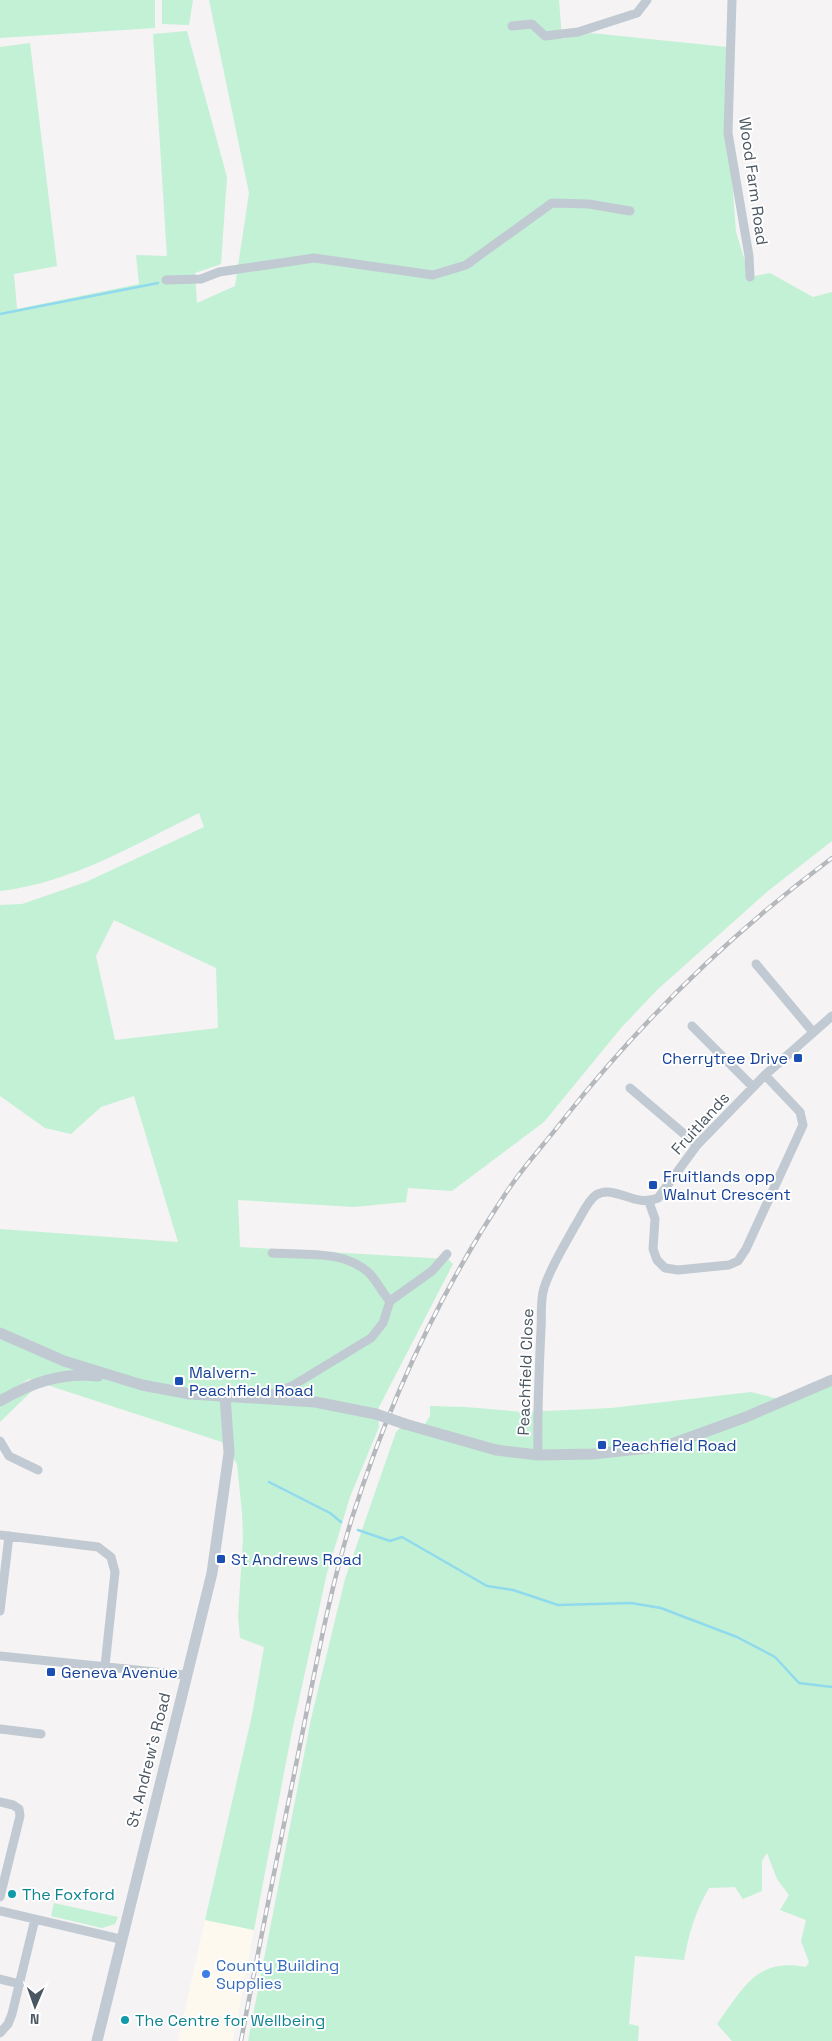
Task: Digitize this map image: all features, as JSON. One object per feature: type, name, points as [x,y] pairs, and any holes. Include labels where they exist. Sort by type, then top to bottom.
[{"type":"street","points":[[512,26],[532,24],[545,36],[578,32],[637,13],[647,0]]},
{"type":"street","name":"Wood Farm Road","points":[[732,0],[728,133],[749,256],[750,277]]},
{"type":"street","points":[[166,280],[201,279],[220,272],[314,258],[433,275],[466,265],[552,203],[589,204],[630,212]]},
{"type":"street","points":[[756,964],[813,1032]]},
{"type":"street","name":"Fruitlands","points":[[649,1202],[658,1198],[697,1145],[753,1087],[832,1016]]},
{"type":"street","points":[[692,1026],[753,1087]]},
{"type":"street","points":[[649,1202],[655,1219],[653,1249],[657,1260],[665,1268],[678,1270],[720,1266],[738,1261],[754,1232],[803,1125],[800,1112],[765,1075]]},
{"type":"street","points":[[630,1088],[697,1145]]},
{"type":"street","name":"Peachfield Close","points":[[538,1455],[536,1408],[544,1290],[562,1249],[587,1206],[596,1195],[605,1192],[622,1194],[640,1202],[649,1202]]},
{"type":"street","points":[[272,1253],[340,1257],[354,1262],[369,1273],[390,1301]]},
{"type":"street","points":[[264,1397],[292,1386],[371,1338],[382,1323],[390,1301],[432,1271],[447,1254]]},
{"type":"street","points":[[0,1332],[64,1361],[142,1385],[190,1394],[264,1397],[315,1402],[376,1414],[404,1424],[496,1450],[538,1455],[593,1454],[666,1446],[746,1417],[832,1380]]},
{"type":"street","points":[[0,1401],[40,1380],[55,1377],[80,1375],[116,1378]]},
{"type":"street","name":"St. Andrew's Road","points":[[97,2041],[120,1939],[212,1572],[228,1462],[229,1442],[225,1396]]},
{"type":"street","points":[[0,1441],[9,1456],[38,1470]]},
{"type":"street","points":[[0,1611],[4,1535],[98,1547],[111,1557],[115,1572],[105,1666]]},
{"type":"street","points":[[0,1656],[185,1675]]},
{"type":"street","points":[[0,1729],[41,1734]]},
{"type":"street","points":[[0,1802],[13,1805],[19,1809],[20,1816],[0,1897]]},
{"type":"street","points":[[0,1910],[120,1939]]},
{"type":"street","points":[[0,2033],[8,2024],[20,1984],[35,1919]]},
{"type":"street","points":[[0,1979],[20,1984]]},
{"type":"shaded area","points":[[205,1920],[254,1930],[233,2041],[178,2041]]},
{"type":"green space","points":[[0,0],[155,0],[155,28],[0,38]]},
{"type":"green space","points":[[162,0],[193,0],[189,25],[162,24]]},
{"type":"green space","points":[[209,0],[559,0],[562,39],[591,33],[727,47],[731,165],[736,232],[750,277],[770,273],[813,297],[832,292],[832,841],[768,891],[657,990],[621,1028],[544,1122],[452,1191],[408,1188],[406,1202],[354,1207],[238,1200],[240,1247],[448,1259],[453,1264],[378,1409],[379,1427],[350,1497],[327,1573],[292,1731],[254,1930],[205,1920],[252,1715],[264,1647],[240,1638],[238,1617],[243,1538],[237,1464],[222,1442],[29,1379],[0,1396],[0,1229],[178,1242],[134,1096],[101,1107],[71,1134],[45,1128],[0,1096],[0,905],[22,904],[86,882],[204,827],[199,813],[78,871],[27,887],[0,891],[0,47],[30,43],[57,266],[14,274],[17,309],[139,284],[136,255],[167,256],[153,34],[187,31],[227,177],[221,264],[195,273],[197,303],[235,286],[249,193]],"holes":[[[114,920],[216,968],[218,1028],[115,1040],[96,956]]]},
{"type":"green space","points":[[832,1380],[832,2041],[732,2041],[717,2024],[743,1988],[763,1971],[789,1965],[806,1967],[809,1962],[801,1941],[806,1920],[780,1910],[789,1895],[777,1879],[767,1853],[762,1861],[762,1891],[743,1899],[735,1887],[709,1888],[693,1923],[684,1960],[635,1956],[629,2024],[639,2026],[638,2041],[248,2041],[311,1719],[345,1579],[396,1432],[407,1421],[425,1424],[430,1416],[430,1406],[524,1412],[611,1408],[751,1392],[786,1401]]},
{"type":"green space","points":[[36,1387],[0,1422],[0,1405]]},
{"type":"green space","points":[[54,1903],[118,1917],[115,1924],[102,1928],[51,1916]]},
{"type":"waterway","points":[[0,314],[158,283]]},
{"type":"waterway","points":[[269,1482],[330,1513],[341,1522]]},
{"type":"waterway","points":[[358,1530],[390,1541],[402,1537],[487,1586],[513,1590],[558,1605],[631,1603],[661,1608],[737,1637],[775,1657],[799,1683],[832,1687]]},
{"type":"railway","points":[[241,2041],[314,1673],[338,1569],[352,1518],[382,1434],[436,1312],[457,1272],[511,1186],[593,1083],[688,980],[758,917],[832,858]]},
{"type":"place","name":"Cherrytree Drive","points":[[798,1058]]},
{"type":"place","name":"Fruitlands opp Walnut Crescent","points":[[653,1185]]},
{"type":"place","name":"Malvern- Peachfield Road","points":[[179,1381]]},
{"type":"place","name":"Peachfield Road","points":[[602,1445]]},
{"type":"place","name":"St Andrews Road","points":[[221,1559]]},
{"type":"place","name":"Geneva Avenue","points":[[51,1672]]},
{"type":"place","name":"The Foxford","points":[[12,1894]]},
{"type":"place","name":"County Building Supplies","points":[[206,1974]]},
{"type":"place","name":"The Centre for Wellbeing","points":[[125,2020]]}]
